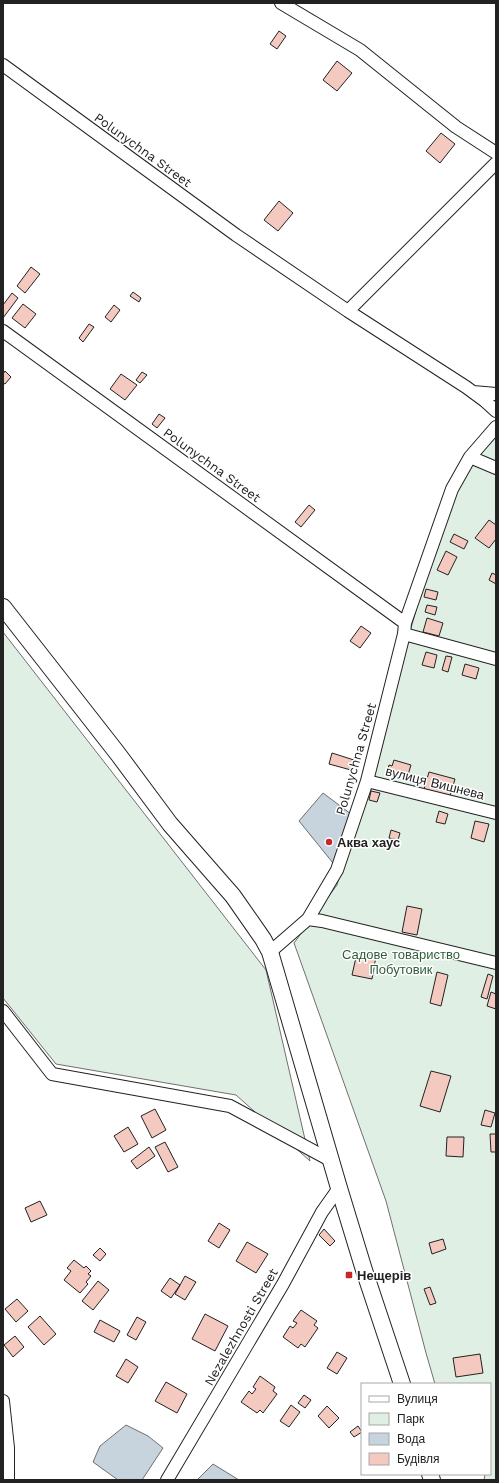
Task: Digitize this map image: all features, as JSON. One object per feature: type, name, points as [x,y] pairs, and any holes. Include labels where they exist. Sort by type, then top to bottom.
[{"type":"main road","points":[[3,607],[118,754],[170,824],[233,896],[263,939],[270,952],[364,1270],[402,1383]]},
{"type":"street","points":[[281,3],[360,50],[456,127],[496,153]]},
{"type":"street","name":"Polunychna Street","points":[[3,65],[236,235],[348,311],[474,392],[496,411]]},
{"type":"street","points":[[348,311],[496,162]]},
{"type":"street","name":"Polunychna Street","points":[[3,331],[405,628]]},
{"type":"street","points":[[474,392],[496,394]]},
{"type":"street","name":"Polunychna Street","points":[[270,952],[308,919],[337,870],[367,781],[405,628],[452,489],[470,457],[496,427]]},
{"type":"street","points":[[470,457],[496,468]]},
{"type":"street","points":[[405,628],[496,659]]},
{"type":"street","name":"вулиця Вишнева","points":[[367,781],[496,812]]},
{"type":"street","points":[[308,919],[330,922],[496,963]]},
{"type":"street","points":[[3,1011],[52,1074],[230,1106],[332,1162]]},
{"type":"street","name":"Nezalezhnosti Street","points":[[167,1480],[283,1284],[322,1212],[339,1188]]},
{"type":"street","points":[[3,1400],[8,1448],[8,1480]]},
{"type":"green space","name":"Садове товариство Побутовик","points":[[496,434],[496,1480],[484,1480],[485,1475],[491,1475],[491,1383],[435,1383],[386,1201],[294,943],[337,885],[438,532],[464,473]]},
{"type":"green space","points":[[3,632],[266,970],[310,1161],[236,1095],[56,1064],[3,998]]},
{"type":"water","name":"Аква хаус","points":[[323,793],[351,814],[333,863],[299,821]]},
{"type":"water","points":[[126,1425],[148,1436],[163,1448],[142,1480],[118,1480],[93,1462],[100,1446]]},
{"type":"water","points":[[213,1464],[239,1480],[197,1480]]},
{"type":"building","points":[[279,31],[286,36],[277,49],[270,44]]},
{"type":"building","points":[[337,61],[352,73],[337,91],[323,80]]},
{"type":"building","points":[[441,133],[455,144],[440,163],[426,151]]},
{"type":"building","points":[[279,201],[293,213],[278,231],[264,220]]},
{"type":"building","points":[[31,267],[40,274],[25,293],[17,286]]},
{"type":"building","points":[[133,292],[141,298],[139,302],[130,296]]},
{"type":"building","points":[[12,293],[18,298],[3,318],[3,305]]},
{"type":"building","points":[[23,304],[36,314],[25,328],[12,318]]},
{"type":"building","points":[[114,305],[120,310],[111,322],[105,317]]},
{"type":"building","points":[[89,324],[94,327],[83,342],[79,338]]},
{"type":"building","points":[[5,371],[11,377],[5,384],[3,383],[3,374]]},
{"type":"building","points":[[142,372],[147,375],[140,383],[136,380]]},
{"type":"building","points":[[121,374],[137,385],[125,400],[110,389]]},
{"type":"building","points":[[159,414],[165,418],[157,428],[152,424]]},
{"type":"building","points":[[309,505],[315,510],[301,527],[295,522]]},
{"type":"building","points":[[489,520],[496,525],[496,539],[489,548],[475,538]]},
{"type":"building","points":[[454,534],[468,541],[464,549],[450,542]]},
{"type":"building","points":[[446,551],[457,557],[448,575],[437,570]]},
{"type":"building","points":[[492,573],[496,575],[496,584],[489,580]]},
{"type":"building","points":[[426,589],[438,592],[436,600],[424,597]]},
{"type":"building","points":[[427,605],[437,607],[435,615],[425,612]]},
{"type":"building","points":[[427,618],[443,623],[439,636],[423,632]]},
{"type":"building","points":[[361,626],[371,633],[360,648],[350,641]]},
{"type":"building","points":[[426,652],[437,655],[434,668],[422,665]]},
{"type":"building","points":[[446,656],[452,657],[448,672],[442,670]]},
{"type":"building","points":[[465,664],[479,668],[476,679],[462,675]]},
{"type":"building","points":[[332,753],[354,760],[351,770],[329,764]]},
{"type":"building","points":[[394,760],[411,765],[407,778],[387,772],[389,765],[392,766]]},
{"type":"building","points":[[429,772],[455,779],[450,796],[424,789]]},
{"type":"building","points":[[371,791],[380,793],[377,802],[369,800]]},
{"type":"building","points":[[439,811],[448,814],[445,824],[436,822]]},
{"type":"building","points":[[475,821],[489,824],[484,842],[471,838]]},
{"type":"building","points":[[391,830],[400,833],[398,840],[389,838]]},
{"type":"building","points":[[407,906],[422,909],[417,935],[402,932]]},
{"type":"building","points":[[357,953],[376,956],[372,979],[352,975]]},
{"type":"building","points":[[437,972],[448,975],[441,1006],[430,1003]]},
{"type":"building","points":[[488,974],[493,976],[487,999],[481,997]]},
{"type":"building","points":[[491,992],[496,994],[496,1009],[487,1006]]},
{"type":"building","points":[[431,1071],[451,1076],[440,1112],[420,1106]]},
{"type":"building","points":[[155,1109],[166,1130],[152,1138],[141,1116]]},
{"type":"building","points":[[485,1110],[495,1113],[491,1127],[481,1125]]},
{"type":"building","points":[[128,1127],[138,1144],[124,1152],[114,1136]]},
{"type":"building","points":[[490,1134],[496,1134],[496,1152],[491,1152]]},
{"type":"building","points":[[447,1137],[464,1137],[463,1157],[446,1156]]},
{"type":"building","points":[[165,1142],[178,1167],[168,1172],[155,1147]]},
{"type":"building","points":[[149,1147],[155,1156],[137,1169],[131,1161]]},
{"type":"building","points":[[40,1201],[47,1215],[31,1222],[25,1208]]},
{"type":"building","points":[[219,1223],[230,1230],[219,1248],[208,1241]]},
{"type":"building","points":[[324,1229],[335,1241],[330,1246],[319,1235]]},
{"type":"building","points":[[443,1239],[446,1249],[432,1254],[429,1243]]},
{"type":"building","points":[[247,1242],[268,1254],[256,1273],[236,1261]]},
{"type":"building","points":[[100,1248],[106,1254],[100,1261],[93,1255]]},
{"type":"building","points":[[74,1260],[84,1268],[86,1266],[91,1271],[88,1274],[91,1276],[86,1282],[88,1284],[80,1293],[64,1280],[71,1271],[67,1268]]},
{"type":"building","points":[[185,1276],[196,1282],[185,1300],[175,1294]]},
{"type":"building","points":[[170,1278],[180,1285],[171,1298],[161,1291]]},
{"type":"building","points":[[98,1281],[109,1290],[93,1310],[82,1301]]},
{"type":"building","points":[[430,1287],[436,1303],[430,1305],[424,1289]]},
{"type":"building","points":[[17,1299],[28,1311],[16,1322],[5,1309]]},
{"type":"building","points":[[301,1310],[317,1321],[314,1325],[318,1328],[305,1347],[301,1344],[298,1348],[283,1337],[290,1326],[293,1328],[297,1323],[293,1321]]},
{"type":"building","points":[[205,1314],[228,1326],[215,1351],[192,1339]]},
{"type":"building","points":[[40,1316],[56,1334],[44,1345],[28,1327]]},
{"type":"building","points":[[137,1317],[146,1322],[136,1340],[127,1335]]},
{"type":"building","points":[[100,1320],[120,1331],[114,1342],[94,1332]]},
{"type":"building","points":[[15,1336],[24,1347],[13,1357],[4,1345]]},
{"type":"building","points":[[337,1352],[347,1358],[337,1374],[327,1368]]},
{"type":"building","points":[[480,1354],[483,1373],[456,1377],[453,1358]]},
{"type":"building","points":[[126,1359],[138,1367],[128,1383],[116,1376]]},
{"type":"building","points":[[260,1376],[275,1387],[273,1391],[277,1394],[263,1413],[260,1410],[257,1413],[241,1402],[249,1391],[252,1394],[256,1389],[253,1387]]},
{"type":"building","points":[[166,1382],[187,1394],[177,1413],[155,1401]]},
{"type":"building","points":[[304,1395],[311,1400],[305,1408],[298,1403]]},
{"type":"building","points":[[291,1405],[300,1412],[289,1427],[280,1421]]},
{"type":"building","points":[[327,1406],[339,1418],[329,1428],[318,1416]]},
{"type":"building","points":[[358,1426],[361,1430],[361,1433],[354,1437],[350,1432]]},
{"type":"place","name":"Аква хаус","points":[[329,842]]},
{"type":"place","name":"Нещерів","points":[[349,1275]]}]
